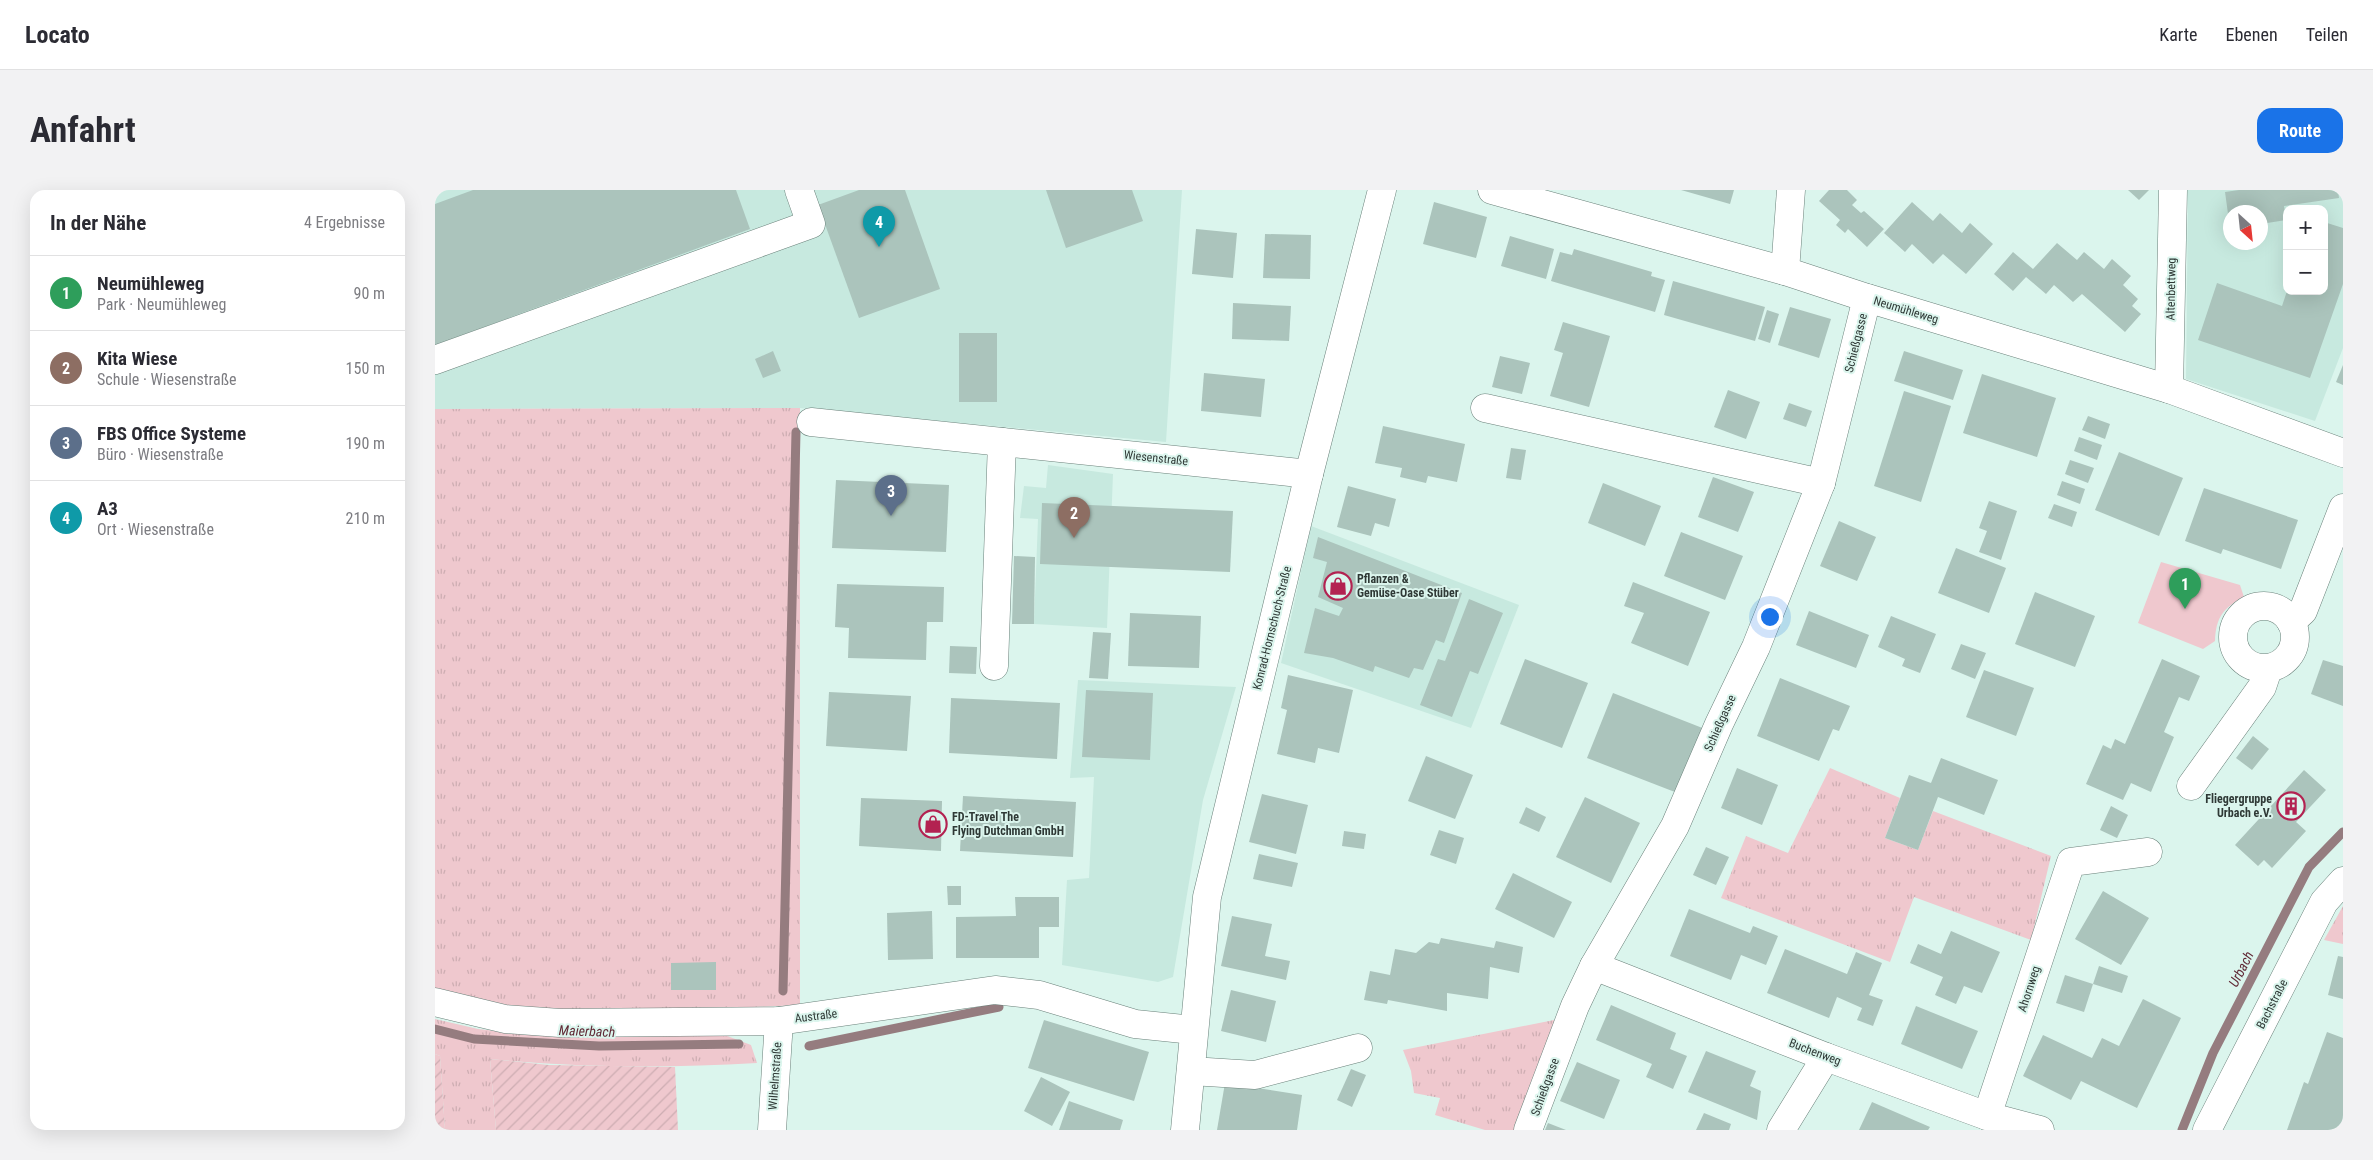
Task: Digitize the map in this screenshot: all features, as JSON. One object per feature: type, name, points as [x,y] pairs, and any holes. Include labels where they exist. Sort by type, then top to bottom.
[{"type":"street","points":[[435,360],[811,224],[799,190]]},
{"type":"street","name":"Konrad-Hornschuch-Straße","points":[[1185,1130],[1207,897],[1309,474],[1382,190]]},
{"type":"street","name":"Neumühleweg","points":[[1493,190],[1785,271],[1867,298],[2169,389],[2343,453]]},
{"type":"street","points":[[1785,271],[1791,190]]},
{"type":"street","name":"Altenbettweg","points":[[2169,389],[2173,190]]},
{"type":"street","name":"Schießgasse","points":[[1528,1130],[1575,1006],[1594,966],[1675,826],[1719,724],[1756,647],[1821,483],[1867,298]]},
{"type":"street","points":[[1485,408],[1821,483]]},
{"type":"street","name":"Wiesenstraße","points":[[811,422],[1309,474]]},
{"type":"street","points":[[994,666],[1002,442]]},
{"type":"street","points":[[2291,622],[2303,612],[2343,508]]},
{"type":"street","points":[[2266,606],[2276,608],[2285,614],[2295,632],[2292,652],[2286,660],[2268,668],[2248,664],[2235,649],[2233,634],[2239,619],[2246,612],[2266,606]]},
{"type":"street","points":[[2191,786],[2262,687],[2268,668]]},
{"type":"street","name":"Ahornweg","points":[[1987,1116],[2071,862],[2148,852]]},
{"type":"street","name":"Bachstraße","points":[[2207,1130],[2325,902],[2343,881]]},
{"type":"street","name":"Buchenweg","points":[[1594,966],[1826,1057],[1987,1116],[2040,1130]]},
{"type":"street","name":"Austraße","points":[[435,1002],[505,1019],[561,1023],[779,1021],[995,990],[1039,995],[1135,1024],[1193,1030]]},
{"type":"street","name":"Wilhelmstraße","points":[[772,1130],[779,1021]]},
{"type":"street","points":[[1191,1071],[1255,1075],[1359,1048]]},
{"type":"street","points":[[1781,1130],[1826,1057]]},
{"type":"shaded area","points":[[435,190],[1182,190],[1166,442],[800,408],[435,409]]},
{"type":"shaded area","points":[[2188,190],[2343,190],[2343,348],[2315,421],[2186,379]]},
{"type":"shaded area","points":[[1048,465],[1113,474],[1107,628],[1034,624],[1038,519],[1020,518],[1024,486],[1046,488]]},
{"type":"shaded area","points":[[1311,526],[1519,605],[1471,728],[1281,663]]},
{"type":"shaded area","points":[[1078,680],[1236,687],[1203,800],[1173,977],[1158,982],[1062,965],[1067,880],[1089,878],[1094,777],[1070,778]]},
{"type":"green space","points":[[800,408],[800,1005],[662,1011],[537,1011],[435,994],[435,409]]},
{"type":"green space","points":[[2161,562],[2240,585],[2244,597],[2231,605],[2222,614],[2217,626],[2215,641],[2203,649],[2138,623]]},
{"type":"green space","points":[[1830,768],[1900,798],[1885,838],[1918,850],[1933,811],[2051,856],[2031,940],[1914,897],[1890,962],[1721,898],[1746,836],[1788,853]]},
{"type":"green space","points":[[2343,906],[2343,944],[2324,940]]},
{"type":"green space","points":[[435,1019],[478,1029],[531,1035],[722,1034],[751,1045],[757,1063],[623,1066],[490,1059],[496,1130],[445,1130],[440,1056],[435,1054]]},
{"type":"green space","points":[[1554,1020],[1554,1040],[1518,1130],[1485,1130],[1435,1115],[1440,1098],[1414,1093],[1411,1071],[1403,1050]]},
{"type":"green space","points":[[435,1054],[440,1056],[445,1130],[435,1130]]},
{"type":"green space","points":[[490,1059],[549,1065],[675,1067],[678,1130],[496,1130]]},
{"type":"building","points":[[473,190],[736,190],[750,229],[435,345],[435,204]]},
{"type":"building","points":[[859,190],[905,190],[940,289],[859,318],[818,205]]},
{"type":"building","points":[[1046,190],[1132,190],[1143,221],[1066,248]]},
{"type":"building","points":[[1681,190],[1734,190],[1730,204]]},
{"type":"building","points":[[1829,190],[1847,190],[1857,200],[1852,205],[1861,213],[1864,211],[1884,229],[1867,247],[1848,229],[1845,233],[1836,225],[1840,220],[1819,201]]},
{"type":"building","points":[[2128,190],[2149,190],[2139,200]]},
{"type":"building","points":[[2239,190],[2338,190],[2339,198],[2283,205],[2283,220],[2268,223],[2268,205],[2227,205],[2225,192]]},
{"type":"building","points":[[1434,202],[1487,217],[1476,258],[1423,244]]},
{"type":"building","points":[[1912,202],[1933,221],[1940,213],[1962,233],[1970,223],[1993,244],[1966,274],[1943,254],[1933,264],[1912,244],[1905,252],[1884,233]]},
{"type":"building","points":[[2328,223],[2343,228],[2343,284],[2310,378],[2198,340],[2217,283],[2282,306],[2286,295],[2328,295]]},
{"type":"building","points":[[1196,229],[1237,233],[1233,278],[1192,274]]},
{"type":"building","points":[[1265,234],[1311,235],[1310,279],[1263,278]]},
{"type":"building","points":[[1510,236],[1554,249],[1546,279],[1501,266]]},
{"type":"building","points":[[2057,243],[2077,260],[2084,252],[2104,269],[2112,259],[2131,276],[2123,285],[2138,299],[2132,306],[2141,314],[2125,332],[2082,294],[2073,302],[2054,285],[2046,294],[2026,277],[2013,291],[1994,274],[2013,252],[2033,269]]},
{"type":"building","points":[[1574,249],[1652,272],[1651,276],[1665,280],[1655,312],[1551,281],[1560,252],[1572,255]]},
{"type":"building","points":[[1673,281],[1765,307],[1755,341],[1664,315]]},
{"type":"building","points":[[1233,303],[1291,306],[1289,341],[1232,339]]},
{"type":"building","points":[[1790,307],[1831,319],[1819,358],[1778,345]]},
{"type":"building","points":[[1767,310],[1779,314],[1770,343],[1758,339]]},
{"type":"building","points":[[1563,322],[1610,336],[1589,407],[1550,396],[1563,353],[1554,350]]},
{"type":"building","points":[[959,333],[997,333],[997,402],[959,402]]},
{"type":"building","points":[[773,351],[781,371],[763,378],[755,359]]},
{"type":"building","points":[[1904,351],[1963,370],[1953,400],[1894,381]]},
{"type":"building","points":[[1500,356],[1530,363],[1522,394],[1492,387]]},
{"type":"building","points":[[2343,365],[2343,385],[2336,382]]},
{"type":"building","points":[[1204,373],[1265,379],[1261,417],[1201,411]]},
{"type":"building","points":[[1982,374],[2056,398],[2037,457],[1963,433]]},
{"type":"building","points":[[1728,390],[1760,402],[1746,439],[1714,427]]},
{"type":"building","points":[[1904,391],[1951,406],[1921,502],[1874,486]]},
{"type":"building","points":[[1789,403],[1812,411],[1806,427],[1783,419]]},
{"type":"building","points":[[2088,416],[2110,424],[2105,439],[2082,430]]},
{"type":"building","points":[[1383,426],[1465,444],[1457,482],[1428,476],[1426,483],[1400,477],[1402,468],[1375,463]]},
{"type":"building","points":[[2079,437],[2102,445],[2097,460],[2074,451]]},
{"type":"building","points":[[1511,448],[1526,450],[1521,480],[1506,478]]},
{"type":"building","points":[[2119,452],[2183,478],[2159,536],[2095,510]]},
{"type":"building","points":[[2070,460],[2094,468],[2088,483],[2065,474]]},
{"type":"building","points":[[1713,477],[1754,492],[1738,532],[1698,517]]},
{"type":"building","points":[[836,480],[949,485],[946,552],[832,548]]},
{"type":"building","points":[[2062,481],[2085,489],[2080,504],[2057,495]]},
{"type":"building","points":[[1603,483],[1661,506],[1645,546],[1588,523]]},
{"type":"building","points":[[1348,486],[1396,499],[1389,527],[1375,523],[1371,536],[1337,527]]},
{"type":"building","points":[[2204,488],[2298,520],[2281,569],[2223,549],[2221,554],[2185,541]]},
{"type":"building","points":[[1989,501],[2017,511],[2001,560],[1979,552],[1987,531],[1979,528]]},
{"type":"building","points":[[1042,503],[1233,511],[1230,572],[1040,564]]},
{"type":"building","points":[[2054,504],[2077,512],[2072,527],[2048,518]]},
{"type":"building","points":[[1839,521],[1876,537],[1857,581],[1820,566]]},
{"type":"building","points":[[1681,532],[1743,556],[1725,600],[1664,576]]},
{"type":"building","points":[[1318,537],[1462,593],[1444,643],[1436,640],[1423,670],[1414,668],[1409,678],[1375,666],[1373,672],[1333,658],[1304,653],[1315,608],[1339,616],[1343,608],[1318,597],[1327,562],[1313,558]]},
{"type":"building","points":[[1956,548],[2006,568],[1989,613],[1938,593]]},
{"type":"building","points":[[1014,556],[1035,557],[1034,624],[1012,624]]},
{"type":"building","points":[[1633,582],[1710,612],[1688,666],[1631,643],[1644,613],[1624,606]]},
{"type":"building","points":[[837,584],[944,587],[943,622],[927,622],[926,660],[848,658],[849,628],[835,627]]},
{"type":"building","points":[[2035,592],[2095,616],[2075,667],[2015,644]]},
{"type":"building","points":[[1469,599],[1503,613],[1478,674],[1470,671],[1452,717],[1420,705],[1438,659],[1445,661]]},
{"type":"building","points":[[1809,611],[1869,635],[1856,668],[1796,645]]},
{"type":"building","points":[[1130,613],[1201,616],[1199,668],[1128,666]]},
{"type":"building","points":[[1891,616],[1936,634],[1920,673],[1902,666],[1905,659],[1878,647]]},
{"type":"building","points":[[1093,632],[1111,633],[1108,679],[1089,678]]},
{"type":"building","points":[[1961,644],[1986,653],[1975,679],[1951,669]]},
{"type":"building","points":[[950,646],[977,647],[976,674],[949,673]]},
{"type":"building","points":[[1525,659],[1588,683],[1562,748],[1500,724]]},
{"type":"building","points":[[2162,659],[2200,676],[2189,701],[2179,697],[2164,732],[2174,737],[2151,792],[2131,783],[2123,800],[2086,784],[2103,745],[2111,749],[2115,739],[2125,744]]},
{"type":"building","points":[[2323,660],[2343,666],[2343,706],[2311,694]]},
{"type":"building","points":[[1984,670],[2034,688],[2016,736],[1966,717]]},
{"type":"building","points":[[1288,675],[1353,690],[1339,753],[1318,748],[1315,763],[1277,754],[1287,710],[1281,708]]},
{"type":"building","points":[[1780,678],[1850,706],[1839,731],[1833,729],[1819,761],[1757,736]]},
{"type":"building","points":[[1086,690],[1153,693],[1150,760],[1082,757]]},
{"type":"building","points":[[829,692],[911,696],[907,751],[826,746]]},
{"type":"building","points":[[1613,693],[1705,729],[1680,794],[1587,758]]},
{"type":"building","points":[[951,698],[1060,703],[1057,759],[949,753]]},
{"type":"building","points":[[2253,736],[2269,749],[2252,770],[2236,758]]},
{"type":"building","points":[[1426,756],[1473,775],[1455,819],[1408,801]]},
{"type":"building","points":[[1941,758],[1998,780],[1984,815],[1938,797],[1918,850],[1885,838],[1909,775],[1931,783]]},
{"type":"building","points":[[1737,768],[1778,785],[1762,825],[1721,808]]},
{"type":"building","name":"Fliegergruppe Urbach e.V.","points":[[2304,770],[2326,790],[2296,822],[2306,831],[2272,868],[2264,860],[2258,866],[2235,845]]},
{"type":"building","points":[[1262,794],[1308,805],[1296,854],[1249,842]]},
{"type":"building","points":[[963,796],[1076,802],[1073,857],[960,851]]},
{"type":"building","points":[[1585,797],[1640,823],[1611,883],[1556,857]]},
{"type":"building","points":[[861,798],[942,801],[941,851],[859,846]]},
{"type":"building","points":[[2111,806],[2128,815],[2117,838],[2100,830]]},
{"type":"building","points":[[1526,807],[1546,817],[1539,832],[1519,823]]},
{"type":"building","points":[[1439,830],[1464,838],[1456,864],[1430,855]]},
{"type":"building","points":[[1344,831],[1366,834],[1364,849],[1342,846]]},
{"type":"building","points":[[1706,847],[1729,857],[1716,885],[1693,875]]},
{"type":"building","points":[[1259,854],[1298,863],[1292,887],[1253,879]]},
{"type":"building","points":[[1513,873],[1572,902],[1554,938],[1495,909]]},
{"type":"building","points":[[947,886],[961,886],[961,905],[948,905]]},
{"type":"building","points":[[2103,891],[2149,918],[2121,965],[2075,939]]},
{"type":"building","points":[[1015,897],[1059,897],[1059,927],[1039,927],[1039,958],[956,958],[956,917],[1016,916]]},
{"type":"building","points":[[1689,909],[1750,933],[1753,926],[1778,936],[1766,965],[1741,955],[1731,980],[1670,956]]},
{"type":"building","points":[[932,911],[933,959],[888,960],[887,913]]},
{"type":"building","points":[[1232,916],[1272,924],[1265,956],[1290,961],[1286,980],[1221,966]]},
{"type":"building","points":[[1951,931],[2000,952],[1982,993],[1964,986],[1956,1004],[1935,995],[1943,977],[1910,963],[1918,944],[1941,954]]},
{"type":"building","points":[[1441,938],[1494,948],[1496,941],[1523,947],[1519,973],[1490,967],[1488,999],[1447,993],[1447,1011],[1388,1000],[1387,1004],[1364,1000],[1370,971],[1390,975],[1395,949],[1416,953],[1429,942],[1439,944]]},
{"type":"building","points":[[1785,949],[1847,974],[1856,952],[1882,963],[1869,995],[1883,1000],[1873,1026],[1857,1020],[1862,1008],[1837,997],[1829,1018],[1767,993]]},
{"type":"building","points":[[2338,956],[2343,957],[2343,999],[2328,995]]},
{"type":"building","points":[[716,962],[716,990],[671,990],[671,963]]},
{"type":"building","points":[[2099,966],[2128,976],[2122,993],[2093,984]]},
{"type":"building","points":[[2065,975],[2093,984],[2084,1012],[2056,1003]]},
{"type":"building","points":[[1231,990],[1276,1001],[1266,1042],[1221,1031]]},
{"type":"building","points":[[2143,999],[2181,1018],[2137,1108],[2081,1081],[2071,1100],[2023,1076],[2043,1035],[2092,1058],[2102,1038],[2119,1046]]},
{"type":"building","points":[[1611,1005],[1676,1033],[1670,1049],[1687,1056],[1673,1089],[1646,1077],[1652,1064],[1596,1040]]},
{"type":"building","points":[[1916,1006],[1978,1031],[1962,1069],[1901,1044]]},
{"type":"building","points":[[1044,1020],[1149,1052],[1134,1101],[1028,1068]]},
{"type":"building","points":[[2327,1032],[2343,1038],[2343,1130],[2287,1130],[2304,1082],[2308,1084]]},
{"type":"building","points":[[1706,1051],[1756,1071],[1750,1086],[1761,1091],[1757,1120],[1688,1092]]},
{"type":"building","points":[[1577,1062],[1620,1080],[1604,1119],[1560,1101]]},
{"type":"building","points":[[1351,1069],[1366,1075],[1352,1107],[1337,1100]]},
{"type":"building","points":[[1041,1077],[1070,1092],[1052,1126],[1024,1111]]},
{"type":"building","points":[[1225,1083],[1302,1095],[1297,1130],[1217,1130]]},
{"type":"building","points":[[1069,1101],[1123,1120],[1120,1130],[1059,1130]]},
{"type":"building","points":[[1872,1102],[1930,1127],[1928,1130],[1859,1130]]},
{"type":"building","points":[[1704,1113],[1731,1124],[1729,1130],[1696,1130]]},
{"type":"building","points":[[1548,1123],[1566,1130],[1545,1130]]},
{"type":"waterway","points":[[783,991],[796,432]]},
{"type":"waterway","name":"Urbach","points":[[2182,1130],[2213,1053],[2309,867],[2343,832]]},
{"type":"waterway","name":"Maierbach","points":[[809,1046],[999,1007]]},
{"type":"waterway","name":"Maierbach","points":[[435,1029],[474,1039],[599,1046],[739,1044]]},
{"type":"place","name":"A3","points":[[879,247]]},
{"type":"place","name":"FBS Office Systeme","points":[[891,516]]},
{"type":"place","name":"Kita Wiese","points":[[1074,538]]},
{"type":"place","name":"Pflanzen & Gemüse-Oase Stüber","points":[[1338,586]]},
{"type":"place","name":"Neumühleweg","points":[[2185,609]]},
{"type":"place","name":"Fliegergruppe Urbach e.V.","points":[[2291,806]]},
{"type":"place","name":"FD-Travel The Flying Dutchman GmbH","points":[[933,824]]}]
